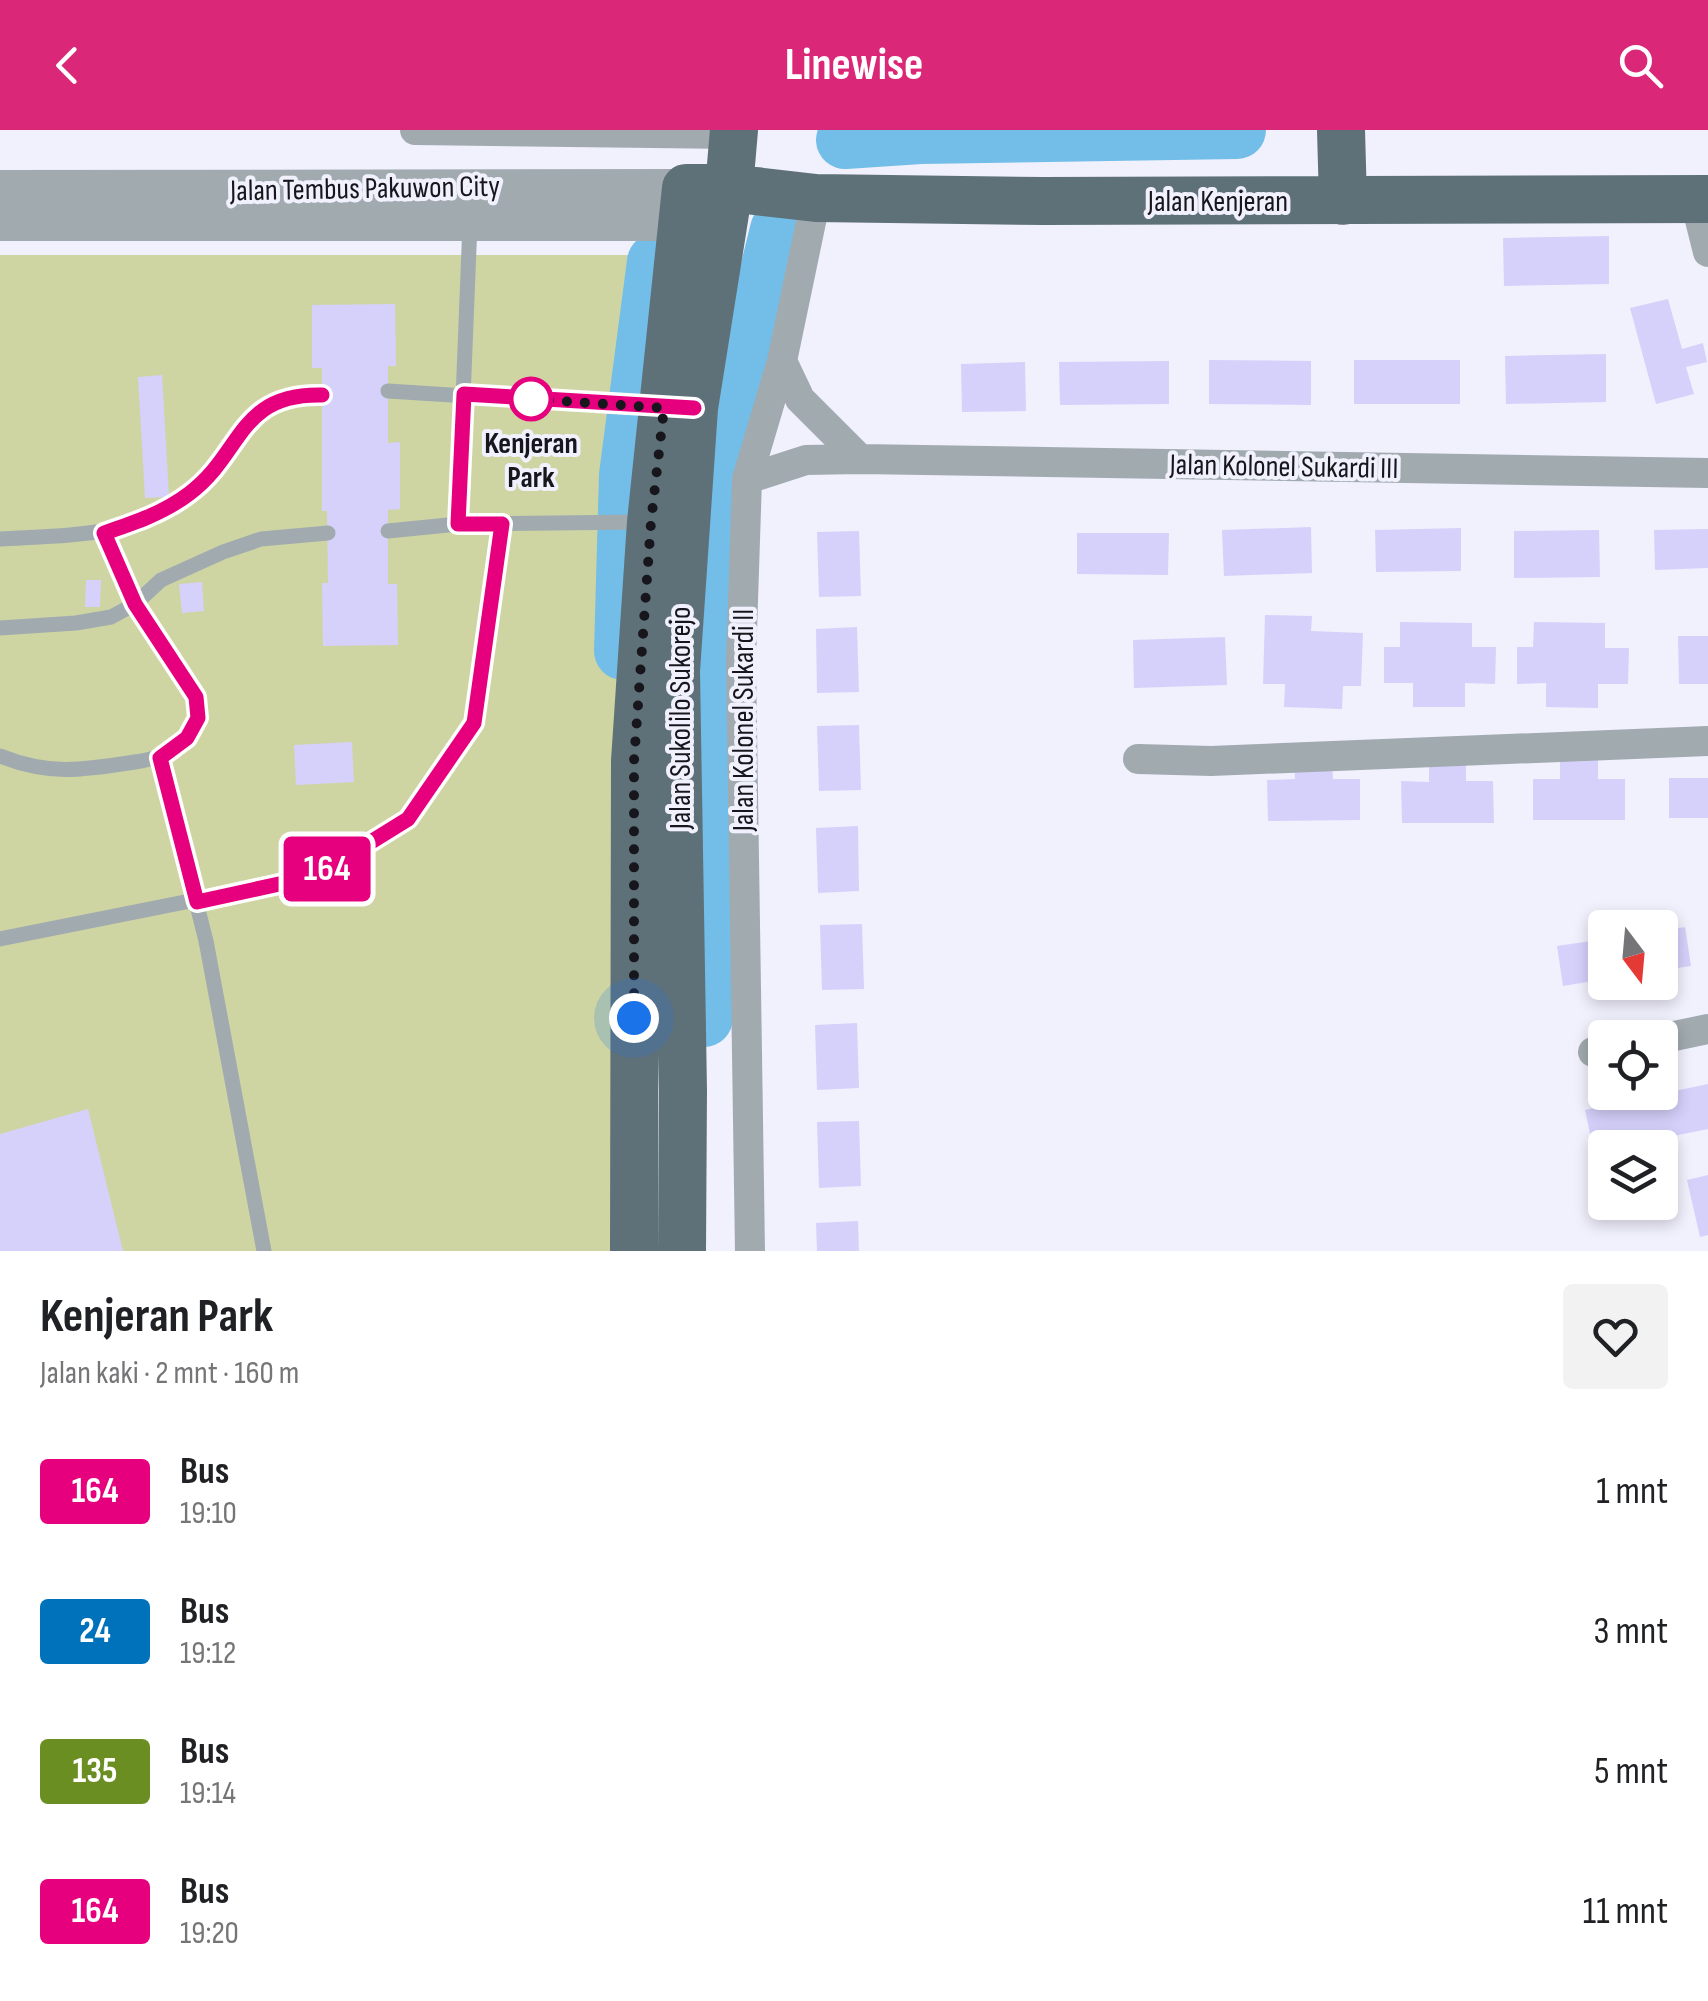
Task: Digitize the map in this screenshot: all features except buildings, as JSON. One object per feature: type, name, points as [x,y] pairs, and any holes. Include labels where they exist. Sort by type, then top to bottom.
[{"type":"main road","points":[[1341,130],[1343,197]]},
{"type":"main road","name":"Jalan Sukolilo Sukorejo","points":[[634,1251],[634,761],[657,407],[705,206],[734,132]]},
{"type":"main road","name":"Jalan Kenjeran","points":[[705,206],[816,198],[1702,200]]},
{"type":"main road","name":"Jalan Sukolilo Sukorejo","points":[[648,522],[676,672],[682,1251]]},
{"type":"main road","points":[[634,1092],[683,1090]]},
{"type":"street","points":[[415,130],[734,132]]},
{"type":"street","name":"Jalan Tembus Pakuwon City","points":[[0,189],[705,206]]},
{"type":"street","name":"Jalan Kolonel Sukardi II","points":[[750,1251],[741,662],[747,479],[782,361],[816,198]]},
{"type":"street","points":[[1702,200],[1708,252]]},
{"type":"street","name":"Jalan Tembus Pakuwon City","points":[[0,222],[470,222],[705,206]]},
{"type":"street","points":[[782,361],[800,399],[860,458]]},
{"type":"street","name":"Jalan Kolonel Sukardi III","points":[[747,479],[806,460],[860,458],[1708,473]]},
{"type":"street","points":[[1138,759],[1211,760],[1708,740]]},
{"type":"street","points":[[1678,1035],[1708,1029]]},
{"type":"lane","points":[[458,524],[470,222]]},
{"type":"lane","points":[[388,391],[657,407]]},
{"type":"lane","points":[[0,540],[104,533],[148,518],[192,492],[257,414],[272,402],[303,394],[322,395]]},
{"type":"lane","points":[[388,531],[458,524],[648,522]]},
{"type":"lane","points":[[0,938],[316,876],[408,819],[474,723],[502,524]]},
{"type":"lane","points":[[0,756],[45,770],[88,769],[160,758],[187,738],[198,718],[196,697],[135,604],[104,533]]},
{"type":"lane","points":[[0,628],[111,617],[135,604],[161,580],[223,552],[261,539],[328,533]]},
{"type":"lane","points":[[160,758],[197,902],[264,1251]]},
{"type":"green space","name":"Kenjeran Park","points":[[0,255],[681,255],[658,487],[655,1251],[0,1251]]},
{"type":"waterway","points":[[845,140],[920,135],[1237,130]]},
{"type":"waterway","points":[[704,1018],[704,731],[711,564],[720,470],[779,230]]},
{"type":"waterway","points":[[623,651],[628,475],[656,262]]},
{"type":"bus line","name":"164","points":[[322,395],[303,394],[272,402],[257,414],[192,492],[148,518],[104,533],[135,604],[196,697],[198,718],[187,738],[160,758],[197,902],[316,876],[408,819],[474,723],[502,524],[458,524],[464,394],[694,408]]},
{"type":"place","name":"Kenjeran Park","points":[[531,399]]},
{"type":"route","points":[[531,399],[664,408],[651,522],[634,761],[634,1018]]}]
